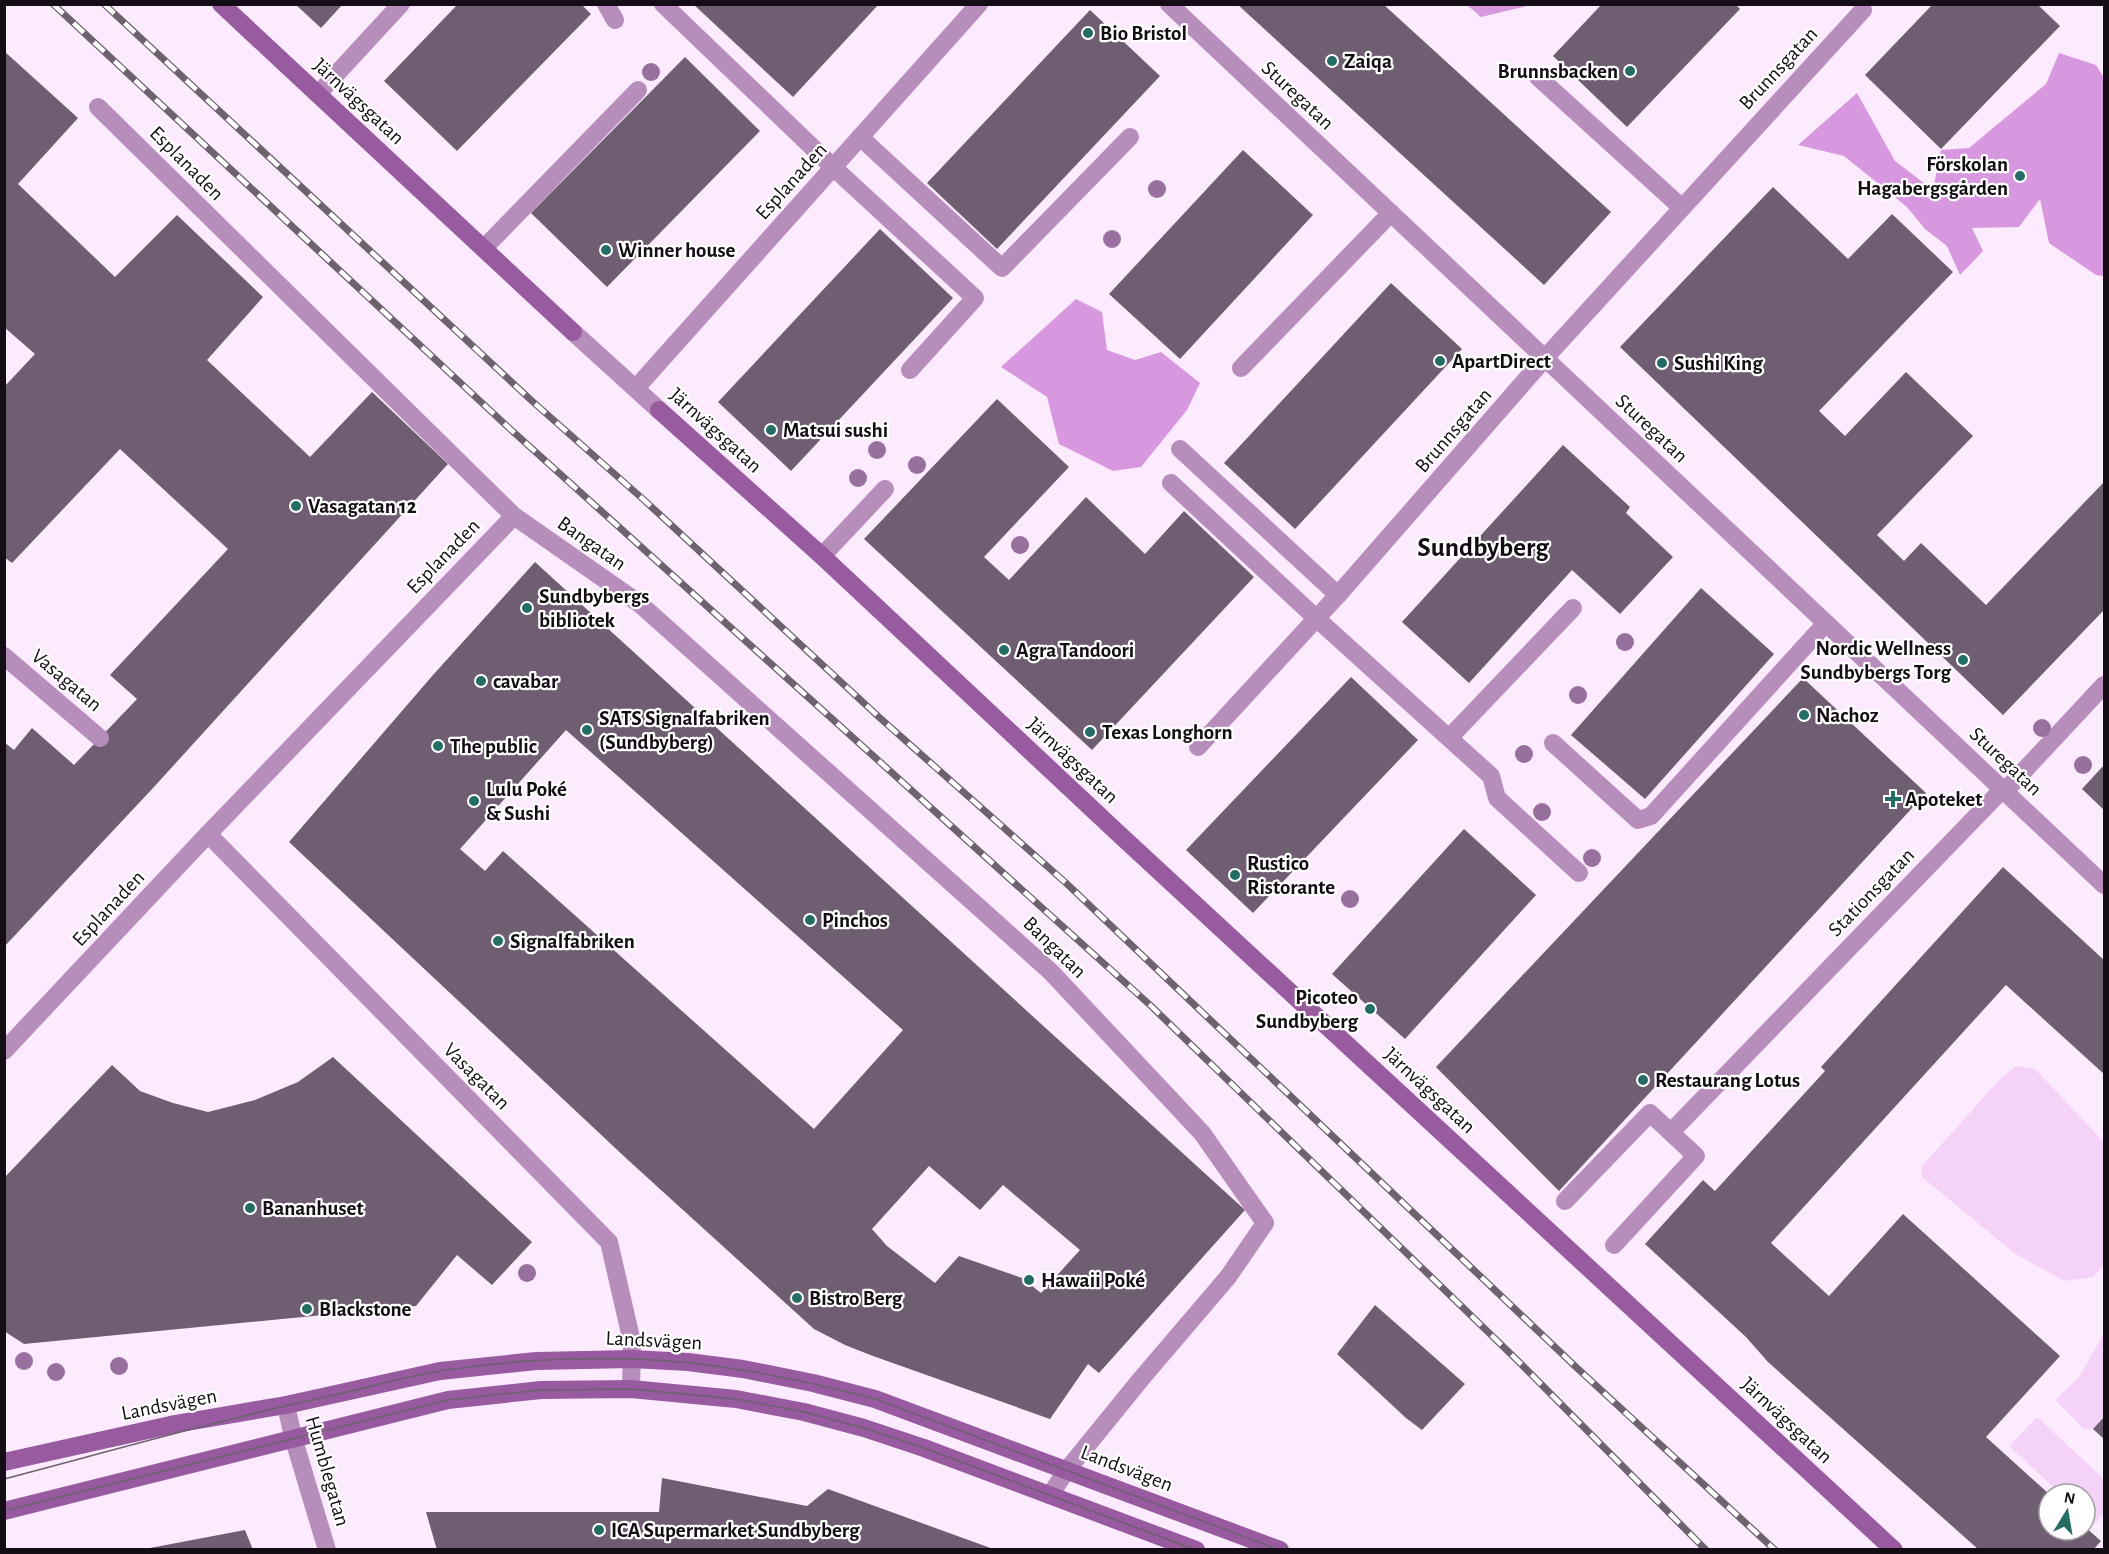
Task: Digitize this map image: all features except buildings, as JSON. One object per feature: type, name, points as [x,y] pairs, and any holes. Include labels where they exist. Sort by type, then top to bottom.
[{"type":"street","name":"Järnvägsgatan","points":[[221,4],[573,332],[822,556],[1120,836],[1894,1550]]},
{"type":"street","points":[[318,94],[401,4]]},
{"type":"street","points":[[663,4],[834,168],[975,298],[910,370]]},
{"type":"street","name":"Esplanaden","points":[[636,388],[980,4]]},
{"type":"street","name":"Sturegatan","points":[[1169,4],[2104,885]]},
{"type":"street","name":"Brunnsgatan","points":[[1198,747],[1338,595],[1545,358],[1681,207],[1863,10]]},
{"type":"street","points":[[1538,77],[1681,207]]},
{"type":"street","points":[[484,248],[638,90]]},
{"type":"street","name":"Esplanaden","points":[[4,1051],[208,834],[514,516],[98,107]]},
{"type":"street","points":[[861,137],[1002,268],[1130,137]]},
{"type":"street","points":[[1240,369],[1391,213]]},
{"type":"street","points":[[1180,449],[1338,595]]},
{"type":"street","points":[[1171,483],[1491,776],[1497,798],[1579,873]]},
{"type":"street","points":[[822,556],[885,489]]},
{"type":"street","name":"Bangatan","points":[[514,516],[640,604],[1051,972],[1202,1133],[1265,1223],[1228,1277],[1141,1378],[1067,1470],[1050,1495]]},
{"type":"street","points":[[1449,738],[1573,608]]},
{"type":"street","points":[[1553,743],[1638,820],[1651,816],[1826,622]]},
{"type":"street","name":"Vasagatan","points":[[4,656],[100,738]]},
{"type":"street","name":"Stationsgatan","points":[[1671,1132],[1997,795],[2006,791],[2104,685]]},
{"type":"street","name":"Vasagatan","points":[[208,834],[609,1242],[632,1342],[631,1389]]},
{"type":"street","points":[[1565,1201],[1650,1113],[1696,1156],[1614,1245]]},
{"type":"street","name":"Landsvägen","points":[[4,1462],[175,1424],[286,1405],[440,1371],[536,1361],[632,1359],[688,1362],[813,1383],[886,1403],[1280,1550]]},
{"type":"street","points":[[4,1510],[448,1400],[542,1390],[631,1389],[736,1399],[804,1412],[924,1448],[1196,1550]]},
{"type":"street","name":"Humblegatan","points":[[286,1405],[293,1437],[327,1550]]},
{"type":"shaded area","points":[[1467,5],[1531,5],[1481,17]]},
{"type":"shaded area","name":"Förskolan Hagabergsgården","points":[[2059,53],[2096,65],[2104,78],[2104,276],[2096,275],[2049,243],[2040,199],[2019,227],[1972,228],[1983,251],[1960,275],[1947,246],[1925,229],[1907,207],[1844,156],[1798,145],[1857,93],[1895,161],[1933,190],[1941,150],[1969,148],[2046,84]]},
{"type":"shaded area","points":[[1076,299],[1102,312],[1107,350],[1135,360],[1161,352],[1200,383],[1187,410],[1141,467],[1113,471],[1059,444],[1047,397],[1001,367]]},
{"type":"shaded area","points":[[2016,1066],[2035,1069],[2104,1142],[2104,1265],[2093,1277],[2064,1281],[2014,1253],[1922,1177],[1922,1166],[2001,1078]]},
{"type":"shaded area","points":[[2104,1333],[2104,1417],[2093,1429],[2084,1429],[2055,1400],[2079,1377]]},
{"type":"shaded area","points":[[2037,1417],[2104,1479],[2104,1514],[2097,1522],[2097,1482],[2048,1482],[2009,1446]]},
{"type":"tram line","points":[[4,1479],[251,1414],[440,1371],[512,1362],[634,1359],[726,1367],[815,1384],[875,1399],[1280,1550]]},
{"type":"tram line","points":[[4,1511],[448,1400],[541,1390],[631,1389],[736,1399],[804,1412],[864,1428],[924,1448],[1196,1550]]},
{"type":"railway","points":[[53,4],[509,428],[1150,1005],[1516,1359],[1706,1550]]},
{"type":"railway","points":[[104,4],[532,401],[644,500],[880,718],[1066,883],[1577,1368],[1775,1550]]},
{"type":"place","name":"Bio Bristol","points":[[1088,33]]},
{"type":"place","name":"Zaiqa","points":[[1332,61]]},
{"type":"place","name":"Brunnsbacken","points":[[1630,71]]},
{"type":"place","name":"Förskolan Hagabergsgården","points":[[2020,176]]},
{"type":"place","name":"Winner house","points":[[606,250]]},
{"type":"place","name":"ApartDirect","points":[[1440,361]]},
{"type":"place","name":"Sushi King","points":[[1662,363]]},
{"type":"place","name":"Matsui sushi","points":[[771,430]]},
{"type":"place","name":"Vasagatan 12","points":[[296,506]]},
{"type":"place","name":"Sundbybergs bibliotek","points":[[527,608]]},
{"type":"place","name":"Agra Tandoori","points":[[1004,650]]},
{"type":"place","name":"Nordic Wellness Sundbybergs Torg","points":[[1963,660]]},
{"type":"place","name":"cavabar","points":[[481,681]]},
{"type":"place","name":"Nachoz","points":[[1804,715]]},
{"type":"place","name":"SATS Signalfabriken (Sundbyberg)","points":[[587,730]]},
{"type":"place","name":"Texas Longhorn","points":[[1090,732]]},
{"type":"place","name":"The public","points":[[438,746]]},
{"type":"place","name":"Apoteket","points":[[1893,799]]},
{"type":"place","name":"Lulu Poké & Sushi","points":[[474,801]]},
{"type":"place","name":"Rustico Ristorante","points":[[1235,875]]},
{"type":"place","name":"Pinchos","points":[[810,920]]},
{"type":"place","name":"Signalfabriken","points":[[498,941]]},
{"type":"place","name":"Picoteo Sundbyberg","points":[[1370,1009]]},
{"type":"place","name":"Restaurang Lotus","points":[[1643,1080]]},
{"type":"place","name":"Bananhuset","points":[[250,1208]]},
{"type":"place","name":"Hawaii Poké","points":[[1029,1280]]},
{"type":"place","name":"Bistro Berg","points":[[797,1298]]},
{"type":"place","name":"Blackstone","points":[[307,1309]]},
{"type":"place","name":"ICA Supermarket Sundbyberg","points":[[599,1530]]},
{"type":"district","name":"Sundbyberg","points":[[1483,547]]}]
